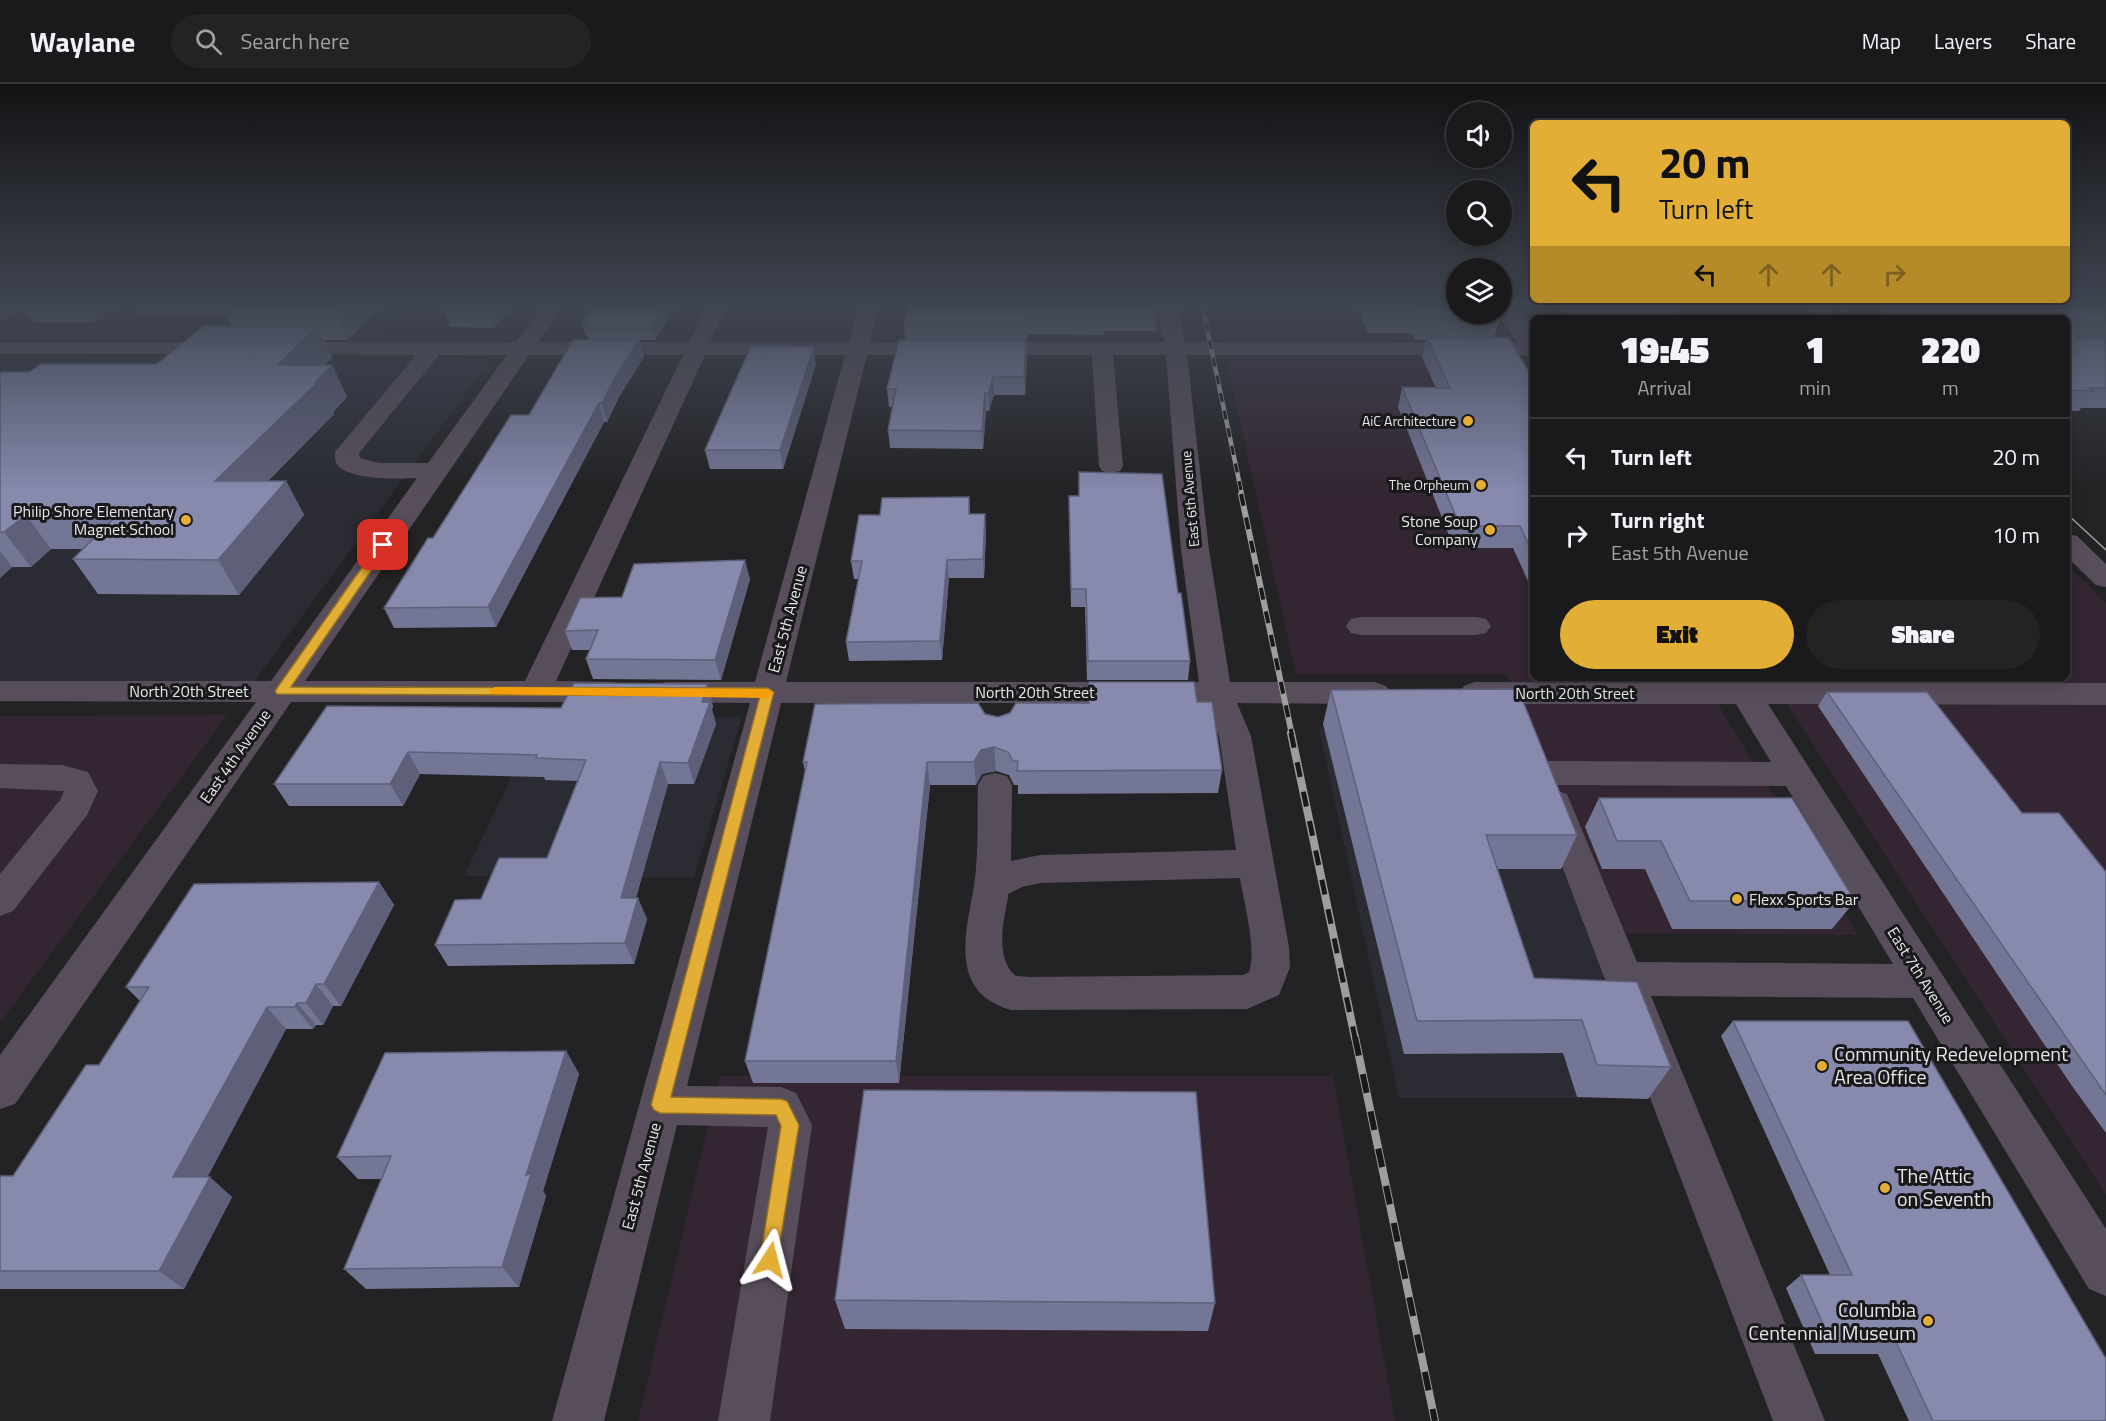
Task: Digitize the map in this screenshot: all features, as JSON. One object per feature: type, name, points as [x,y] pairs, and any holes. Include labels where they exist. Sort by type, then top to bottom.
[{"type":"street","points":[[417,367],[348,452],[348,462],[379,470],[435,471]]},
{"type":"street","name":"East 4th Avenue","points":[[6,1072],[281,691],[508,367]]},
{"type":"street","points":[[536,692],[686,367]]},
{"type":"street","name":"East 5th Avenue","points":[[578,1421],[853,367]]},
{"type":"street","points":[[1103,367],[1111,466]]},
{"type":"street","name":"East 6th Avenue","points":[[992,886],[986,907],[984,957],[992,977],[1006,991],[1030,994],[1247,992],[1265,983],[1270,967],[1270,947],[1235,736],[1216,692],[1195,550],[1178,367]]},
{"type":"street","points":[[2070,545],[2106,579]]},
{"type":"street","points":[[1360,626],[1476,626]]},
{"type":"street","name":"North 20th Street","points":[[1446,693],[1741,686],[2106,694]]},
{"type":"street","name":"East 7th Avenue","points":[[1741,686],[2106,1272]]},
{"type":"street","name":"North 20th Street","points":[[0,691],[768,692],[998,707],[1216,692],[1401,693]]},
{"type":"street","points":[[1512,693],[1799,1421]]},
{"type":"street","points":[[1534,750],[1796,774]]},
{"type":"street","points":[[0,776],[62,777],[76,781],[81,791],[75,806],[0,901]]},
{"type":"street","points":[[992,886],[995,785]]},
{"type":"street","points":[[992,886],[1014,874],[1040,869],[1255,864]]},
{"type":"street","points":[[1625,979],[1925,981]]},
{"type":"street","points":[[660,1105],[781,1107],[790,1125],[744,1421]]},
{"type":"shaded area","name":"Philip Shore Elementary Magnet School","points":[[0,367],[485,367],[251,686],[0,682]]},
{"type":"shaded area","points":[[1228,367],[1518,367],[1530,388],[1530,681],[1704,681],[1858,935],[1615,933],[1507,674],[1296,674]]},
{"type":"shaded area","points":[[2070,568],[2106,603],[2106,1195],[1772,681],[2070,681]]},
{"type":"shaded area","points":[[227,715],[0,1023],[0,716]]},
{"type":"shaded area","points":[[541,715],[742,717],[694,878],[464,876]]},
{"type":"shaded area","points":[[1520,725],[1680,1098],[1399,1098],[1319,729]]},
{"type":"shaded area","points":[[720,1076],[1333,1076],[1395,1421],[638,1421]]},
{"type":"building","points":[[36,367],[330,367],[316,382],[318,382],[215,481],[286,481],[218,560],[73,559],[118,514],[26,515],[4,532],[0,532],[0,372],[29,372]]},
{"type":"building","points":[[557,367],[621,367],[602,403],[599,403],[488,607],[384,608],[428,538],[433,538],[511,415],[529,415]]},
{"type":"building","points":[[742,367],[807,367],[780,450],[705,450]]},
{"type":"building","points":[[892,367],[1025,367],[1024,377],[993,377],[989,393],[985,393],[982,431],[888,430],[896,389],[887,389]]},
{"type":"building","points":[[1441,367],[1526,367],[1530,374],[1530,548],[1520,526],[1460,526],[1402,387],[1450,388]]},
{"type":"building","points":[[2070,367],[2106,367],[2106,388],[2089,388],[2093,391],[2070,390]]},
{"type":"building","points":[[1079,472],[1162,474],[1190,661],[1088,661],[1086,589],[1071,589],[1069,496],[1079,496]]},
{"type":"building","points":[[969,497],[969,514],[985,514],[983,559],[947,560],[940,641],[846,642],[862,561],[851,561],[859,515],[880,515],[882,498]]},
{"type":"building","points":[[745,560],[715,660],[586,659],[598,630],[565,631],[580,598],[622,597],[634,564]]},
{"type":"building","points":[[1089,682],[1194,682],[1197,702],[1212,702],[1222,770],[1017,771],[1018,761],[1013,761],[1008,752],[994,747],[981,750],[974,762],[927,762],[896,1061],[745,1061],[807,762],[803,762],[815,704],[978,703],[985,714],[998,717],[1010,713],[1016,703],[1089,703]]},
{"type":"building","points":[[574,683],[707,684],[702,702],[710,702],[688,763],[660,762],[621,898],[638,898],[625,943],[435,945],[455,900],[481,899],[499,858],[547,858],[586,760],[536,758],[537,755],[408,752],[390,784],[274,784],[327,706],[561,708]]},
{"type":"building","points":[[1518,689],[1577,835],[1486,835],[1534,978],[1637,982],[1671,1067],[1597,1065],[1582,1020],[1417,1021],[1331,690]]},
{"type":"building","points":[[1827,692],[1927,692],[2022,813],[2059,813],[2106,872],[2106,1095]]},
{"type":"building","points":[[1599,798],[1792,798],[1855,901],[1690,901],[1661,841],[1617,841]]},
{"type":"building","points":[[379,882],[324,984],[316,984],[306,1003],[297,1003],[295,1007],[267,1007],[173,1177],[210,1177],[159,1271],[0,1271],[0,1176],[13,1176],[86,1065],[99,1065],[149,987],[126,987],[194,884]]},
{"type":"building","points":[[1733,1021],[1908,1021],[2106,1359],[2106,1421],[1933,1421],[1896,1342],[1831,1342],[1801,1275],[1852,1275]]},
{"type":"building","points":[[566,1051],[526,1175],[531,1174],[502,1267],[344,1269],[391,1156],[337,1157],[385,1053]]},
{"type":"building","points":[[864,1090],[1196,1092],[1215,1303],[835,1300]]},
{"type":"tram line","points":[[2070,517],[2106,550]]},
{"type":"railway","points":[[1215,367],[1242,495]]},
{"type":"railway","points":[[1241,494],[1292,735]]},
{"type":"railway","points":[[1291,733],[1355,1038]]},
{"type":"railway","points":[[1355,1037],[1435,1421]]},
{"type":"slow traffic","points":[[495,691],[767,693]]},
{"type":"place","name":"AiC Architecture","points":[[1468,421]]},
{"type":"place","name":"The Orpheum","points":[[1481,485]]},
{"type":"place","name":"Philip Shore Elementary Magnet School","points":[[186,520]]},
{"type":"place","name":"Stone Soup Company","points":[[1490,530]]},
{"type":"place","name":"Flexx Sports Bar","points":[[1737,899]]},
{"type":"place","name":"Community Redevelopment Area Office","points":[[1822,1066]]},
{"type":"place","name":"The Attic on Seventh","points":[[1885,1188]]},
{"type":"place","name":"Columbia Centennial Museum","points":[[1928,1321]]},
{"type":"route","points":[[383,545],[281,691],[768,692],[660,1105],[781,1107],[790,1125],[770,1260]]}]
